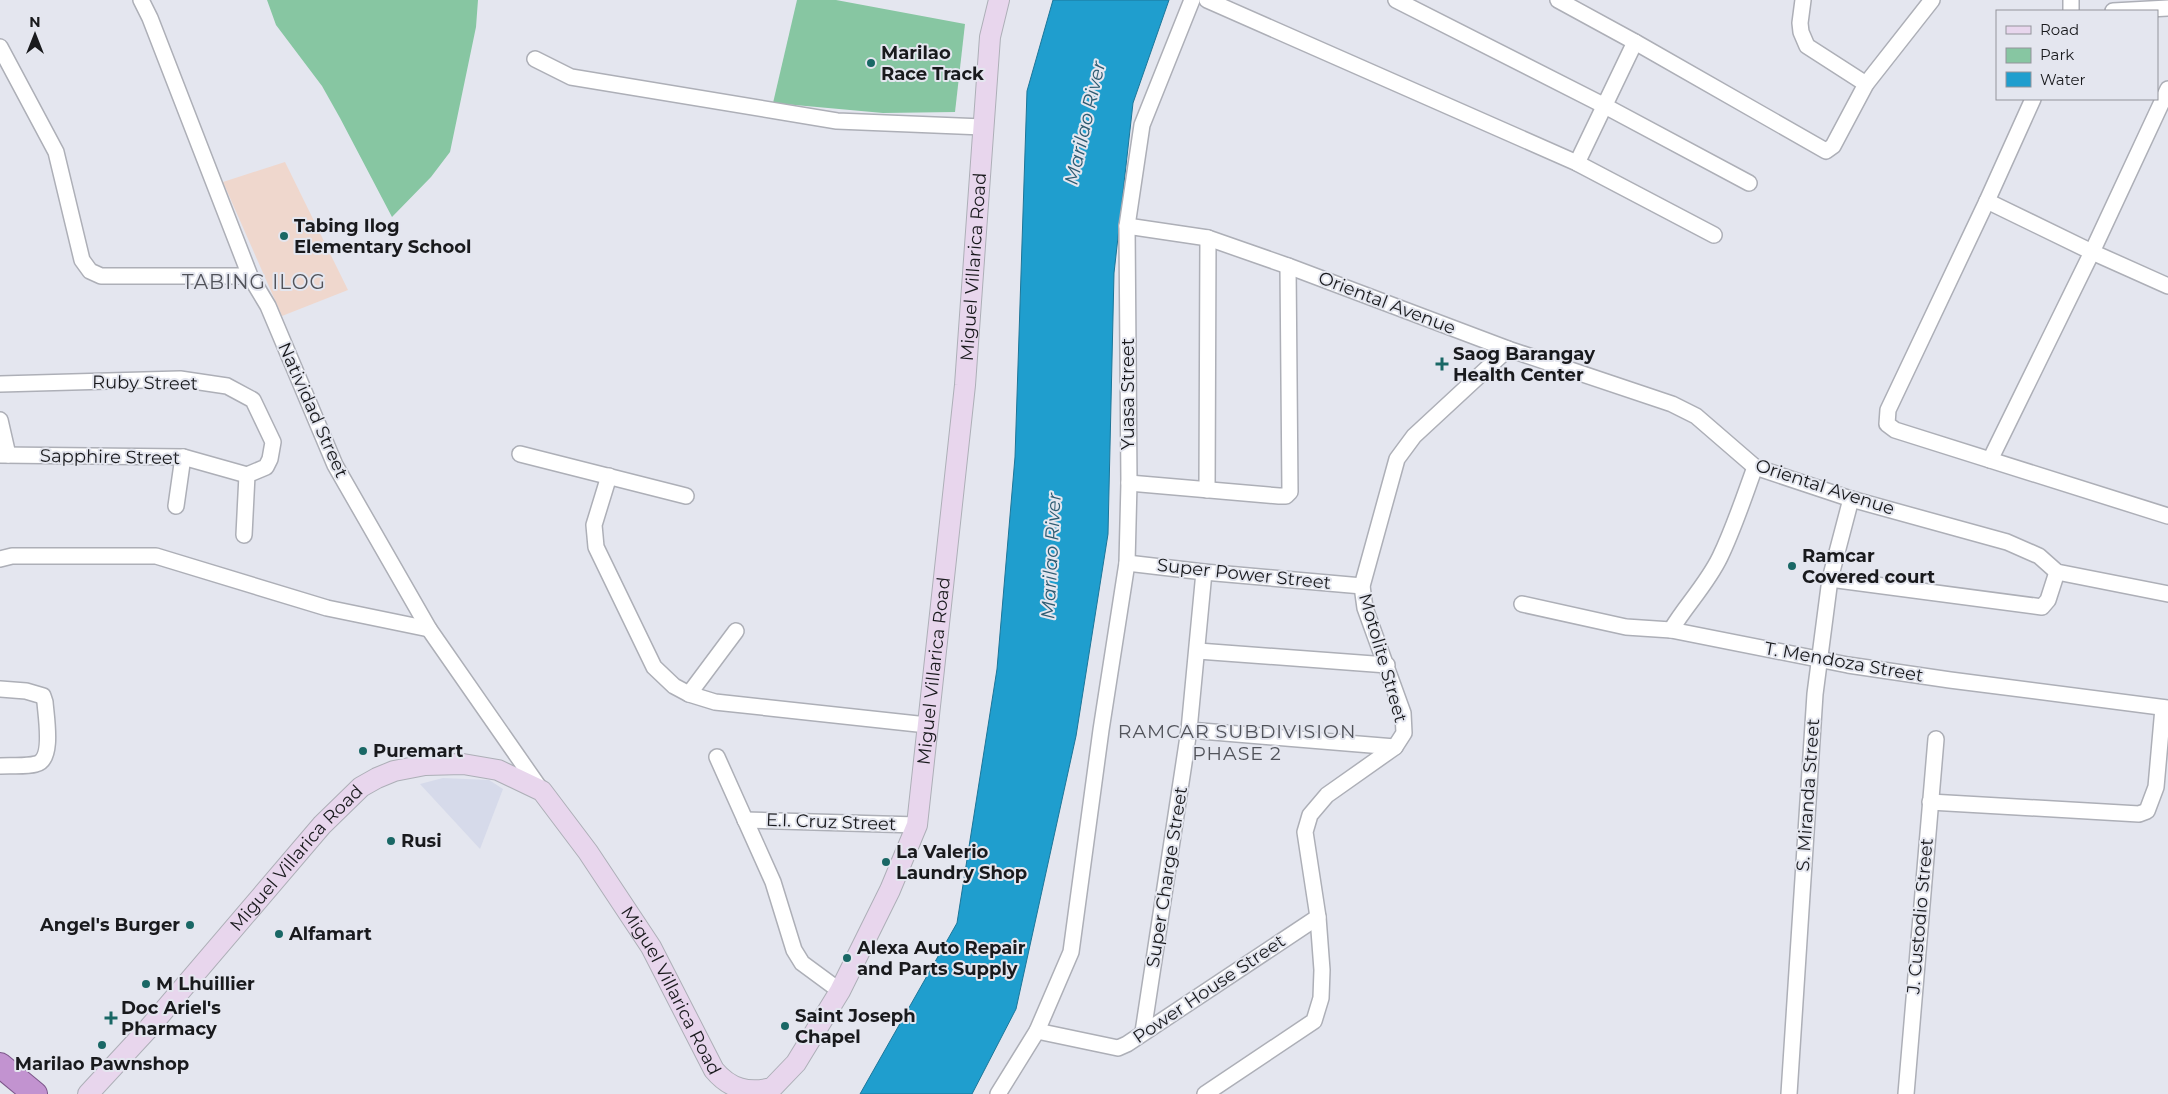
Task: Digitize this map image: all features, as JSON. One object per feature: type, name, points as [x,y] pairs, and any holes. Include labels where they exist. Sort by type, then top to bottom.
[{"type":"highway","points":[[0,1064],[35,1094]]},
{"type":"main road","name":"Miguel Villarica Road","points":[[88,1094],[148,1029],[322,825],[361,788],[394,771],[425,765],[463,764],[498,770],[542,791],[588,852],[652,947],[714,1070],[726,1085],[747,1094],[772,1088],[796,1063],[840,991],[890,890],[917,824],[966,385],[990,37],[998,0]]},
{"type":"street","name":"Natividad Street","points":[[141,0],[150,18],[250,276],[268,306],[334,465],[429,629],[542,791]]},
{"type":"street","name":"Yuasa Street","points":[[998,1094],[1037,1031],[1071,952],[1101,730],[1127,562],[1129,483],[1127,226],[1142,124],[1192,0]]},
{"type":"street","points":[[1207,0],[1577,163],[1714,235]]},
{"type":"street","points":[[1396,0],[1605,106],[1749,183]]},
{"type":"street","points":[[1558,0],[1826,151],[1833,146],[1866,84],[1932,0]]},
{"type":"street","points":[[1802,0],[1800,23],[1801,32],[1807,46],[1866,84]]},
{"type":"street","points":[[2131,10],[2168,8]]},
{"type":"street","points":[[1577,163],[1635,42]]},
{"type":"street","points":[[0,46],[56,152],[82,260],[90,271],[102,276],[130,277],[250,276]]},
{"type":"street","points":[[535,59],[571,78],[837,121],[983,127]]},
{"type":"street","points":[[1990,460],[2092,252],[2168,89]]},
{"type":"street","points":[[2033,100],[1886,417],[1887,424],[1895,430],[2168,516]]},
{"type":"street","points":[[1987,201],[2092,252],[2168,286]]},
{"type":"street","name":"Oriental Avenue","points":[[1127,226],[1208,238],[1508,348],[1672,404],[1696,416],[1755,467],[1851,499],[2007,542],[2040,556],[2058,572],[2168,594]]},
{"type":"street","points":[[1207,490],[1208,238]]},
{"type":"street","points":[[1129,483],[1286,496],[1290,492],[1288,266]]},
{"type":"street","name":"Motolite Street","points":[[1205,1094],[1314,1021],[1321,998],[1322,970],[1318,917],[1306,832],[1310,815],[1327,795],[1395,747],[1404,732],[1403,713],[1387,665],[1364,608],[1362,586],[1397,459],[1414,436],[1508,348]]},
{"type":"street","name":"Ruby Street","points":[[0,384],[180,379],[227,386],[253,400],[273,442],[270,459],[266,467],[247,474]]},
{"type":"street","points":[[0,420],[4,455]]},
{"type":"street","points":[[520,454],[686,496]]},
{"type":"street","name":"Sapphire Street","points":[[4,455],[183,457],[247,474]]},
{"type":"street","points":[[176,506],[183,457]]},
{"type":"street","points":[[1670,630],[1684,608],[1703,586],[1720,557],[1755,467]]},
{"type":"street","points":[[244,535],[247,474]]},
{"type":"street","points":[[609,476],[594,525],[596,547],[654,667],[674,686],[689,694],[715,702],[927,725]]},
{"type":"street","name":"S. Miranda Street","points":[[1789,1094],[1812,743],[1820,658],[1830,579],[1851,499]]},
{"type":"street","points":[[0,559],[12,556],[156,556],[326,608],[429,629]]},
{"type":"street","name":"Super Power Street","points":[[1127,562],[1204,572],[1362,586]]},
{"type":"street","name":"Super Charge Street","points":[[1143,1032],[1189,730],[1204,572]]},
{"type":"street","points":[[1830,579],[2042,607],[2048,600],[2058,572]]},
{"type":"street","name":"T. Mendoza Street","points":[[1522,604],[1626,627],[1670,630],[1848,665],[2165,708]]},
{"type":"street","points":[[689,694],[736,632]]},
{"type":"street","points":[[1198,651],[1387,665]]},
{"type":"street","points":[[0,689],[26,691],[43,696],[48,752],[44,760],[37,764],[0,766]]},
{"type":"street","points":[[1930,802],[2139,814],[2147,812],[2156,787],[2165,708]]},
{"type":"street","points":[[1189,730],[1395,747]]},
{"type":"street","name":"J. Custodio Street","points":[[1906,1094],[1936,739]]},
{"type":"street","points":[[717,756],[773,882],[794,950],[802,963],[840,991]]},
{"type":"street","name":"E.I. Cruz Street","points":[[745,820],[917,824]]},
{"type":"street","name":"Power House Street","points":[[1037,1031],[1118,1048],[1127,1044],[1318,917]]},
{"type":"shaded area","name":"Tabing Ilog Elementary School","points":[[285,162],[348,290],[282,316],[223,182]]},
{"type":"shaded area","points":[[443,778],[489,780],[503,789],[480,849],[420,784]]},
{"type":"green space","points":[[267,0],[478,0],[476,27],[450,152],[431,177],[392,217],[322,86],[276,25]]},
{"type":"green space","name":"Marilao Race Track","points":[[797,0],[836,0],[965,24],[955,112],[883,113],[773,103]]},
{"type":"water","name":"Marilao River","points":[[1053,0],[1169,0],[1133,103],[1114,273],[1108,534],[1076,736],[1016,1009],[972,1094],[860,1094],[957,923],[997,669],[1015,457],[1027,91]]},
{"type":"place","name":"Marilao Race Track","points":[[871,63]]},
{"type":"place","name":"Tabing Ilog Elementary School","points":[[284,236]]},
{"type":"place","name":"Saog Barangay Health Center","points":[[1442,364]]},
{"type":"place","name":"Ramcar Covered court","points":[[1792,566]]},
{"type":"place","name":"Puremart","points":[[363,751]]},
{"type":"place","name":"Rusi","points":[[391,841]]},
{"type":"place","name":"La Valerio Laundry Shop","points":[[886,862]]},
{"type":"place","name":"Angel's Burger","points":[[190,925]]},
{"type":"place","name":"Alfamart","points":[[279,934]]},
{"type":"place","name":"Alexa Auto Repair and Parts Supply","points":[[847,958]]},
{"type":"place","name":"M Lhuillier","points":[[146,984]]},
{"type":"place","name":"Doc Ariel's Pharmacy","points":[[111,1018]]},
{"type":"place","name":"Saint Joseph Chapel","points":[[785,1026]]},
{"type":"place","name":"Marilao Pawnshop","points":[[102,1045]]},
{"type":"district","name":"TABING ILOG","points":[[254,282]]},
{"type":"district","name":"RAMCAR SUBDIVISION PHASE 2","points":[[1237,742]]}]
